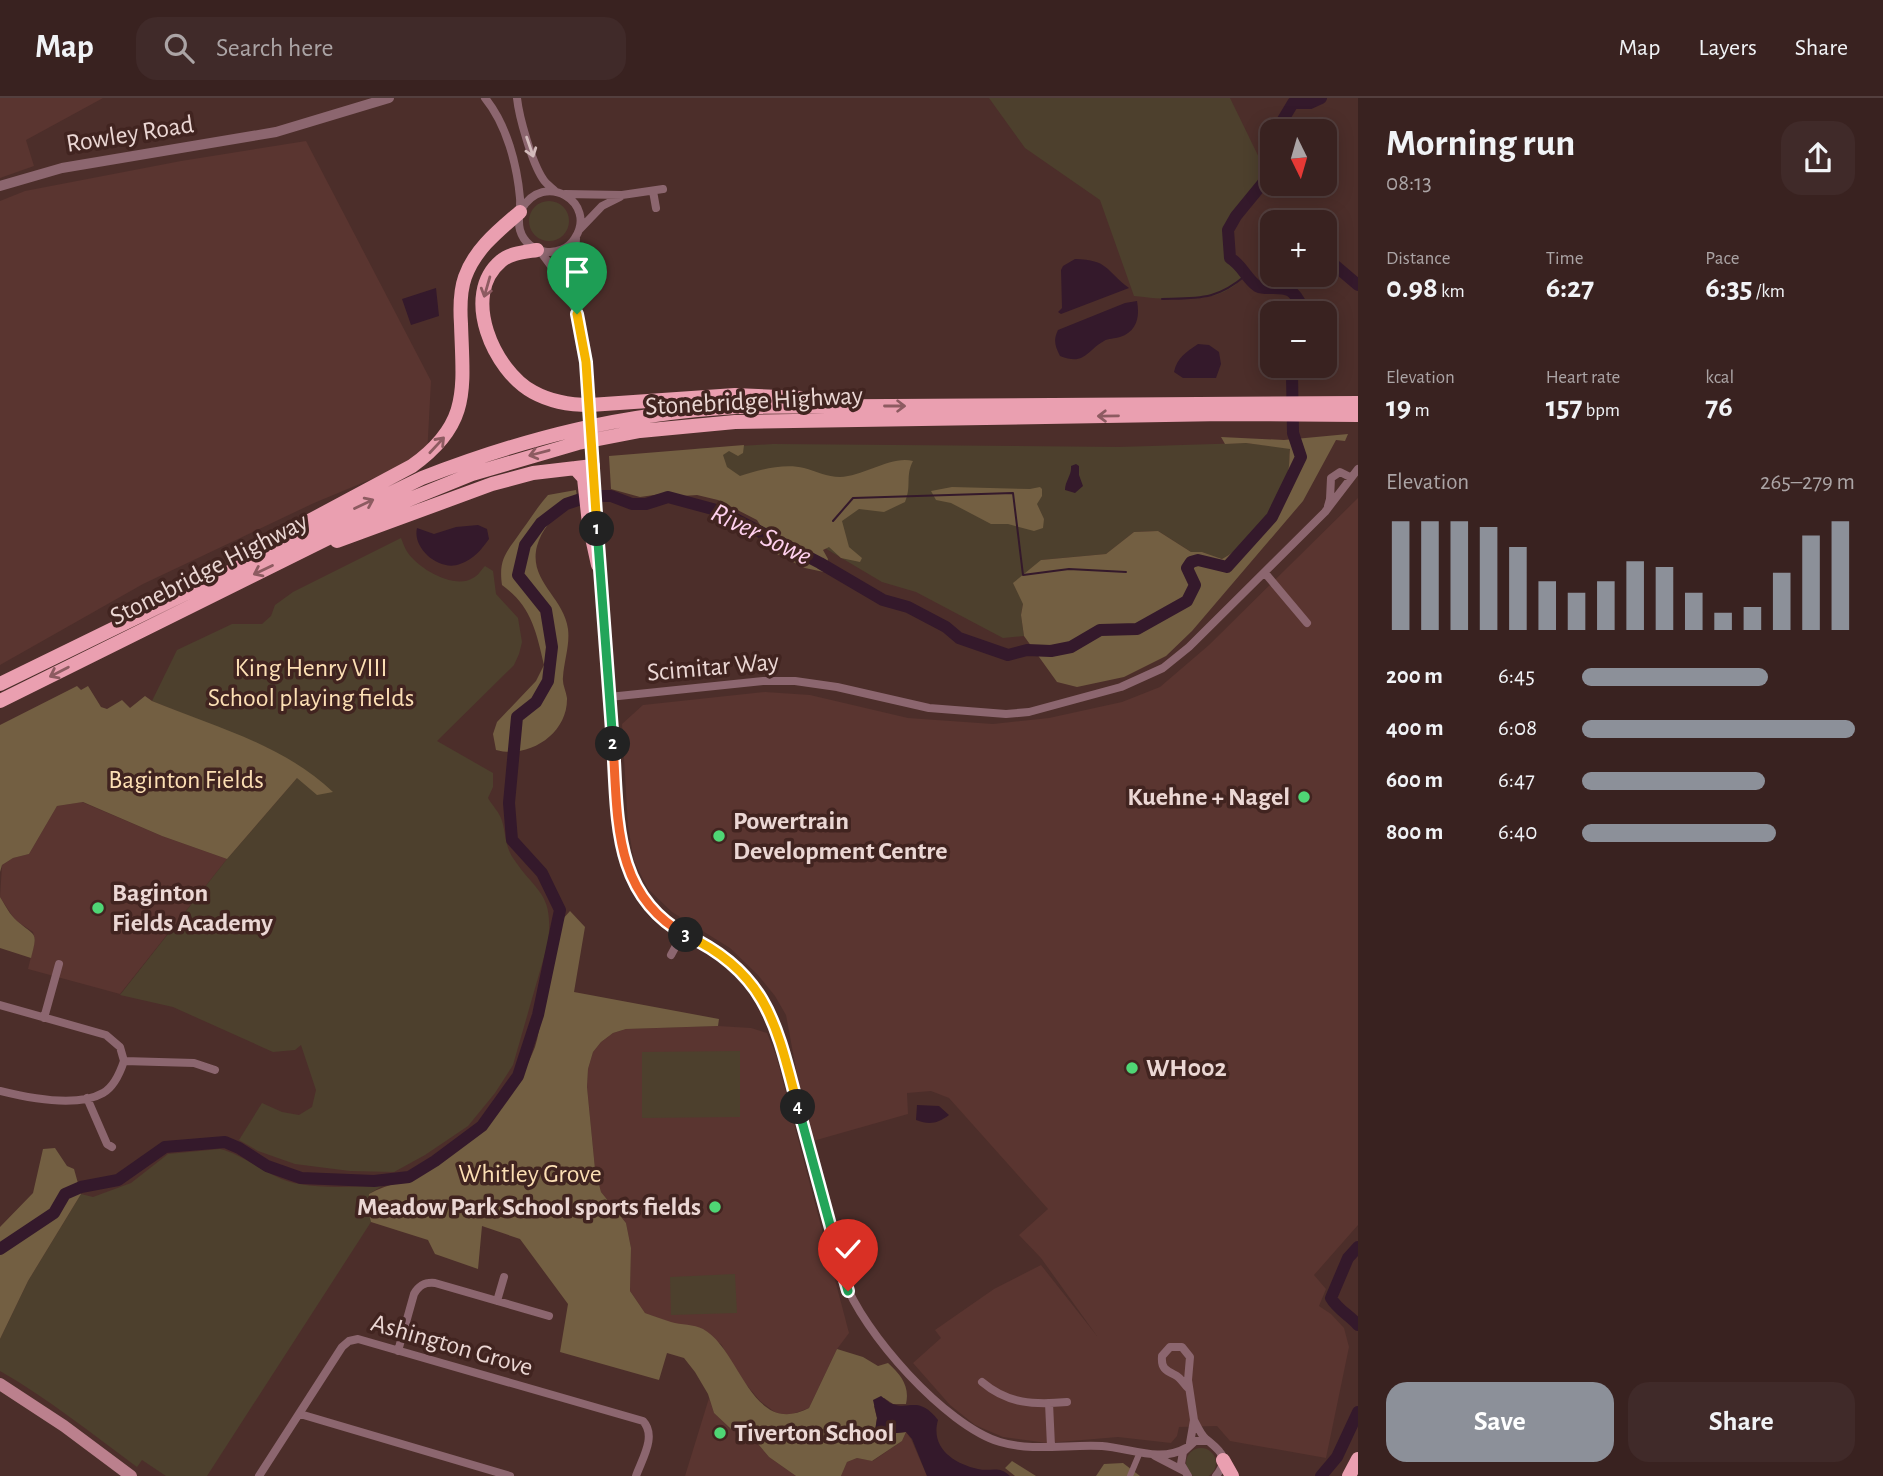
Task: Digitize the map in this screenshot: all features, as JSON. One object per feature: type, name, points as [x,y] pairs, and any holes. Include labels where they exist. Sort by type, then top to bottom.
[{"type":"highway","points":[[233,569],[258,550],[307,521],[412,466],[428,455],[446,436],[460,405],[464,384],[460,313],[465,278],[485,243],[520,211]]},
{"type":"highway","points":[[538,250],[517,254],[501,261],[490,275],[483,302],[486,328],[492,346],[517,381],[531,391],[567,405],[603,405],[735,394],[769,395],[863,406]]},
{"type":"highway","points":[[1308,409],[1358,397]]},
{"type":"highway","name":"Stonebridge Highway","points":[[0,701],[393,506],[472,474],[578,443],[690,425],[775,420],[1225,414],[1275,412],[1358,403]]},
{"type":"highway","name":"Stonebridge Highway","points":[[0,684],[422,478],[497,450],[566,430],[643,416],[707,409],[863,406],[1275,412]]},
{"type":"highway","points":[[1308,409],[1358,423]]},
{"type":"highway","name":"Stonebridge Highway","points":[[1308,409],[1358,415]]},
{"type":"highway","points":[[288,557],[492,484],[533,473],[588,469],[598,565]]},
{"type":"highway","points":[[1349,1476],[1358,1459]]},
{"type":"highway","points":[[1223,1460],[1232,1476]]},
{"type":"main road","points":[[0,1384],[64,1426],[131,1476]]},
{"type":"street","name":"Rowley Road","points":[[0,186],[62,168],[276,132],[389,98]]},
{"type":"street","points":[[485,98],[494,110],[518,176],[520,230],[562,281],[577,314]]},
{"type":"street","points":[[517,98],[518,112],[543,180],[570,199],[579,213],[574,270],[577,314],[586,362],[588,469]]},
{"type":"street","points":[[520,211],[531,197],[547,191],[622,195],[663,189]]},
{"type":"street","points":[[653,191],[656,208]]},
{"type":"street","points":[[538,250],[556,252],[570,244],[602,206],[622,195]]},
{"type":"street","name":"Scimitar Way","points":[[610,697],[785,681],[837,687],[929,708],[1006,714],[1029,712],[1121,687],[1163,667],[1189,647],[1325,512],[1358,469]]},
{"type":"street","name":"Scimitar Way","points":[[1325,512],[1330,499],[1331,478],[1340,472],[1350,477]]},
{"type":"street","points":[[598,565],[619,837],[626,865],[643,897],[666,921],[683,933],[716,949],[735,965],[759,993],[775,1026],[844,1279],[855,1306],[868,1326],[909,1373],[951,1414],[974,1431],[1003,1443],[1101,1446],[1152,1455],[1171,1455],[1200,1440],[1207,1441],[1219,1448],[1223,1460],[1216,1476]]},
{"type":"street","points":[[1265,573],[1307,623]]},
{"type":"street","points":[[671,955],[683,933]]},
{"type":"street","points":[[44,1018],[59,964]]},
{"type":"street","points":[[0,1005],[106,1035],[120,1046],[124,1061],[117,1078],[109,1088],[87,1098],[51,1100],[0,1091]]},
{"type":"street","points":[[124,1061],[194,1063],[215,1070]]},
{"type":"street","points":[[87,1098],[107,1144],[112,1147]]},
{"type":"street","points":[[497,1301],[503,1277]]},
{"type":"street","points":[[398,1351],[414,1294],[422,1284],[435,1283],[549,1316]]},
{"type":"street","name":"Ashington Grove","points":[[259,1476],[349,1341],[358,1339],[643,1421],[648,1428],[649,1437],[636,1476]]},
{"type":"street","points":[[1188,1388],[1176,1375],[1166,1371],[1161,1362],[1164,1352],[1170,1347],[1178,1346],[1187,1350],[1191,1359],[1188,1388],[1194,1420],[1207,1441]]},
{"type":"street","points":[[1176,1375],[1188,1369]]},
{"type":"street","points":[[982,1382],[1008,1399],[1034,1404],[1067,1402]]},
{"type":"street","points":[[1049,1404],[1051,1446]]},
{"type":"street","points":[[300,1414],[510,1476]]},
{"type":"street","points":[[1186,1474],[1181,1459],[1188,1446],[1194,1420]]},
{"type":"street","points":[[1130,1476],[1140,1452]]},
{"type":"street","points":[[1152,1455],[1186,1474]]},
{"type":"shaded area","points":[[0,98],[103,98],[26,140],[34,166],[0,178]]},
{"type":"shaded area","points":[[306,141],[431,381],[427,456],[314,503],[143,584],[0,665],[0,201],[25,191],[181,161]]},
{"type":"shaded area","points":[[1075,259],[1101,264],[1129,288],[1061,314],[1058,312],[1062,308],[1061,270]]},
{"type":"shaded area","points":[[436,288],[439,316],[411,325],[402,299]]},
{"type":"shaded area","points":[[1137,301],[1136,323],[1126,334],[1106,340],[1080,358],[1068,359],[1060,356],[1055,343],[1058,330],[1125,303]]},
{"type":"shaded area","points":[[1198,344],[1209,345],[1219,352],[1221,364],[1216,378],[1183,378],[1174,372],[1180,359]]},
{"type":"shaded area","points":[[1071,466],[1079,466],[1083,486],[1075,493],[1065,490]]},
{"type":"shaded area","points":[[1358,498],[1358,1225],[1314,1275],[1326,1289],[1319,1306],[1344,1328],[1349,1347],[1326,1458],[1230,1441],[1217,1426],[1179,1427],[1177,1436],[1171,1443],[1118,1437],[1047,1443],[1003,1437],[975,1425],[950,1405],[913,1363],[941,1338],[935,1330],[994,1289],[1041,1265],[1097,1336],[1041,1258],[1019,1235],[1048,1209],[949,1098],[931,1091],[907,1093],[908,1114],[813,1141],[801,1096],[786,1015],[775,996],[730,948],[672,912],[648,889],[634,861],[628,826],[622,724],[643,705],[765,692],[810,695],[908,718],[993,724],[1049,718],[1122,702],[1160,687],[1209,645]]},
{"type":"shaded area","points":[[478,525],[487,529],[489,539],[473,557],[452,566],[436,562],[429,557],[419,544],[417,536],[417,528],[434,534],[456,527]]},
{"type":"shaded area","name":"Baginton Fields Academy","points":[[82,802],[162,836],[227,859],[120,994],[28,969],[35,940],[33,932],[15,920],[0,897],[2,865],[13,858],[29,854],[57,806]]},
{"type":"shaded area","name":"Meadow Park School sports fields","points":[[718,1026],[751,1028],[767,1033],[776,1055],[849,1333],[837,1349],[809,1408],[790,1415],[776,1413],[760,1401],[739,1376],[721,1344],[645,1313],[630,1291],[631,1248],[626,1223],[601,1192],[595,1169],[587,1087],[593,1052],[601,1042],[613,1033],[626,1029]]},
{"type":"shaded area","points":[[917,1105],[939,1106],[949,1115],[933,1123],[921,1122],[916,1120]]},
{"type":"shaded area","points":[[881,1396],[890,1403],[919,1406],[931,1412],[938,1420],[936,1430],[941,1446],[953,1459],[969,1467],[998,1470],[1010,1476],[927,1476],[912,1439],[906,1432],[878,1435],[875,1431],[877,1418],[873,1400]]},
{"type":"shaded area","name":"Tiverton School","points":[[709,1398],[714,1413],[731,1429],[753,1438],[769,1457],[796,1476],[685,1476]]},
{"type":"shaded area","points":[[906,1432],[927,1476],[841,1476],[847,1462],[857,1458],[873,1461],[902,1441]]},
{"type":"green space","points":[[989,98],[1230,98],[1260,160],[1260,187],[1228,230],[1230,258],[1238,263],[1246,275],[1231,288],[1208,297],[1183,299],[1134,296],[1100,200],[1025,148]]},
{"type":"green space","points":[[549,201],[557,202],[563,207],[568,213],[568,229],[563,235],[557,240],[549,241],[541,240],[535,235],[530,229],[529,221],[530,213],[535,207],[541,202]]},
{"type":"green space","points":[[1348,434],[1345,441],[1336,440],[1303,501],[1192,631],[1166,656],[1124,677],[1077,687],[1057,682],[1024,636],[1021,615],[1023,604],[1013,583],[1041,560],[1106,554],[1134,532],[1158,531],[1191,552],[1202,552],[1222,559],[1253,533],[1270,509],[1288,471],[1290,449],[1246,443],[1225,444],[1221,437],[1284,440]]},
{"type":"green space","points":[[1246,443],[1290,448],[1289,466],[1284,484],[1271,509],[1254,533],[1233,552],[1222,559],[1202,552],[1191,552],[1158,531],[1134,532],[1106,554],[1041,560],[1023,604],[1021,615],[1024,636],[1003,638],[916,592],[882,582],[796,531],[693,449],[773,444],[1119,447]]},
{"type":"green space","points":[[744,445],[743,453],[738,456],[729,451],[723,455],[727,467],[740,476],[788,466],[840,477],[896,461],[913,461],[905,502],[884,512],[859,509],[842,521],[849,547],[862,558],[860,562],[841,558],[829,547],[823,550],[828,559],[824,572],[805,568],[771,551],[757,520],[718,500],[668,493],[640,497],[611,489],[609,456]]},
{"type":"green space","points":[[952,487],[1040,487],[1042,496],[1037,504],[1044,519],[1043,528],[1034,531],[1008,524],[991,524],[951,503],[936,500],[931,491]]},
{"type":"green space","points":[[576,490],[577,497],[548,524],[537,546],[536,558],[537,569],[560,607],[568,629],[563,680],[567,698],[566,711],[554,733],[544,741],[521,751],[496,750],[493,734],[497,722],[536,681],[544,665],[535,630],[526,610],[502,585],[503,561],[508,549],[548,495]]},
{"type":"green space","name":"King Henry VIII School playing fields","points":[[401,538],[413,559],[447,580],[465,581],[476,576],[485,566],[493,571],[496,594],[518,618],[522,642],[514,665],[437,741],[493,773],[493,787],[488,798],[501,818],[510,853],[546,903],[548,943],[513,1065],[495,1093],[468,1126],[394,1172],[350,1171],[295,1164],[258,1151],[239,1140],[262,1103],[282,1112],[299,1115],[312,1107],[316,1090],[301,1045],[295,1050],[273,1052],[173,1007],[120,995],[227,859],[297,778],[268,748],[152,701],[177,650],[232,624],[262,624],[271,616],[275,605],[293,592]]},
{"type":"green space","name":"Baginton Fields","points":[[77,686],[81,690],[88,686],[101,707],[107,709],[122,700],[130,708],[145,696],[223,728],[293,761],[333,792],[317,795],[297,778],[227,859],[162,836],[83,802],[57,806],[29,854],[13,858],[2,865],[0,872],[0,725]]},
{"type":"green space","points":[[0,897],[14,919],[34,935],[31,958],[0,948]]},
{"type":"green space","name":"Whitley Grove","points":[[570,911],[585,927],[574,992],[719,1019],[718,1026],[626,1029],[613,1033],[593,1052],[587,1087],[595,1169],[601,1192],[626,1223],[631,1248],[630,1291],[645,1313],[703,1329],[727,1354],[748,1388],[760,1402],[773,1411],[789,1414],[809,1408],[837,1349],[863,1357],[878,1366],[888,1363],[903,1381],[907,1392],[906,1404],[893,1404],[884,1398],[874,1406],[877,1418],[875,1431],[878,1435],[906,1432],[902,1441],[872,1461],[857,1458],[847,1462],[841,1476],[796,1476],[769,1457],[753,1438],[731,1429],[714,1413],[708,1394],[684,1358],[667,1353],[659,1380],[560,1352],[568,1304],[520,1239],[482,1226],[478,1269],[435,1254],[428,1240],[371,1222],[368,1210],[369,1194],[421,1174],[445,1158],[492,1117],[516,1084],[535,1047],[561,921]]},
{"type":"green space","points":[[740,1051],[740,1117],[642,1118],[642,1052]]},
{"type":"green space","points":[[55,1148],[67,1166],[74,1169],[81,1194],[28,1281],[0,1339],[0,1227],[33,1193],[43,1149]]},
{"type":"green space","points":[[220,1149],[289,1182],[341,1187],[382,1186],[369,1194],[371,1222],[207,1476],[166,1476],[142,1460],[137,1467],[53,1405],[0,1371],[0,1339],[28,1281],[81,1194],[93,1197],[131,1183],[168,1154]]},
{"type":"green space","points":[[735,1274],[737,1313],[671,1315],[670,1277]]},
{"type":"green space","points":[[1195,1449],[1207,1449],[1215,1457],[1215,1469],[1207,1477],[1195,1477],[1187,1469],[1187,1457]]},
{"type":"green space","points":[[1012,1461],[1036,1476],[1015,1476],[1005,1468]]},
{"type":"green space","points":[[1123,1463],[1140,1476],[1096,1476],[1104,1464]]},
{"type":"waterway","name":"River Sowe","points":[[1283,119],[1293,103],[1310,103],[1321,98]]},
{"type":"waterway","name":"River Sowe","points":[[1260,187],[1228,230],[1230,258],[1259,287],[1283,288],[1292,292],[1299,301]]},
{"type":"waterway","points":[[1337,267],[1358,285]]},
{"type":"waterway","points":[[1162,299],[1207,296],[1226,289],[1246,275]]},
{"type":"waterway","name":"River Sowe","points":[[0,1249],[54,1213],[65,1194],[81,1187],[118,1180],[165,1147],[225,1142],[267,1166],[301,1178],[374,1181],[409,1177],[482,1126],[518,1076],[538,1015],[560,910],[542,873],[512,840],[509,803],[517,717],[536,702],[548,681],[552,647],[546,610],[518,575],[525,545],[541,523],[566,504],[590,496],[611,496],[632,504],[646,504],[668,497],[720,511],[820,563],[883,600],[908,607],[946,627],[959,638],[1008,655],[1027,650],[1051,651],[1071,647],[1100,630],[1137,629],[1187,601],[1195,585],[1187,568],[1191,562],[1198,560],[1227,567],[1272,517],[1301,457],[1293,433],[1292,378]]},
{"type":"waterway","points":[[833,521],[853,498],[1013,493],[1023,575],[1069,569],[1126,572]]},
{"type":"waterway","points":[[1358,1247],[1348,1258],[1331,1298],[1358,1325]]},
{"type":"waterway","points":[[1321,1476],[1337,1457],[1358,1412]]},
{"type":"place","name":"Kuehne + Nagel","points":[[1304,797]]},
{"type":"place","name":"Powertrain Development Centre","points":[[719,836]]},
{"type":"place","name":"Baginton Fields Academy","points":[[98,908]]},
{"type":"place","name":"WH002","points":[[1132,1068]]},
{"type":"place","name":"Meadow Park School sports fields","points":[[715,1207]]},
{"type":"place","name":"Tiverton School","points":[[720,1433]]},
{"type":"route","points":[[577,314],[586,362],[598,565],[622,851],[634,884],[656,911],[683,933],[716,949],[735,965],[759,993],[775,1026],[848,1291]]}]
